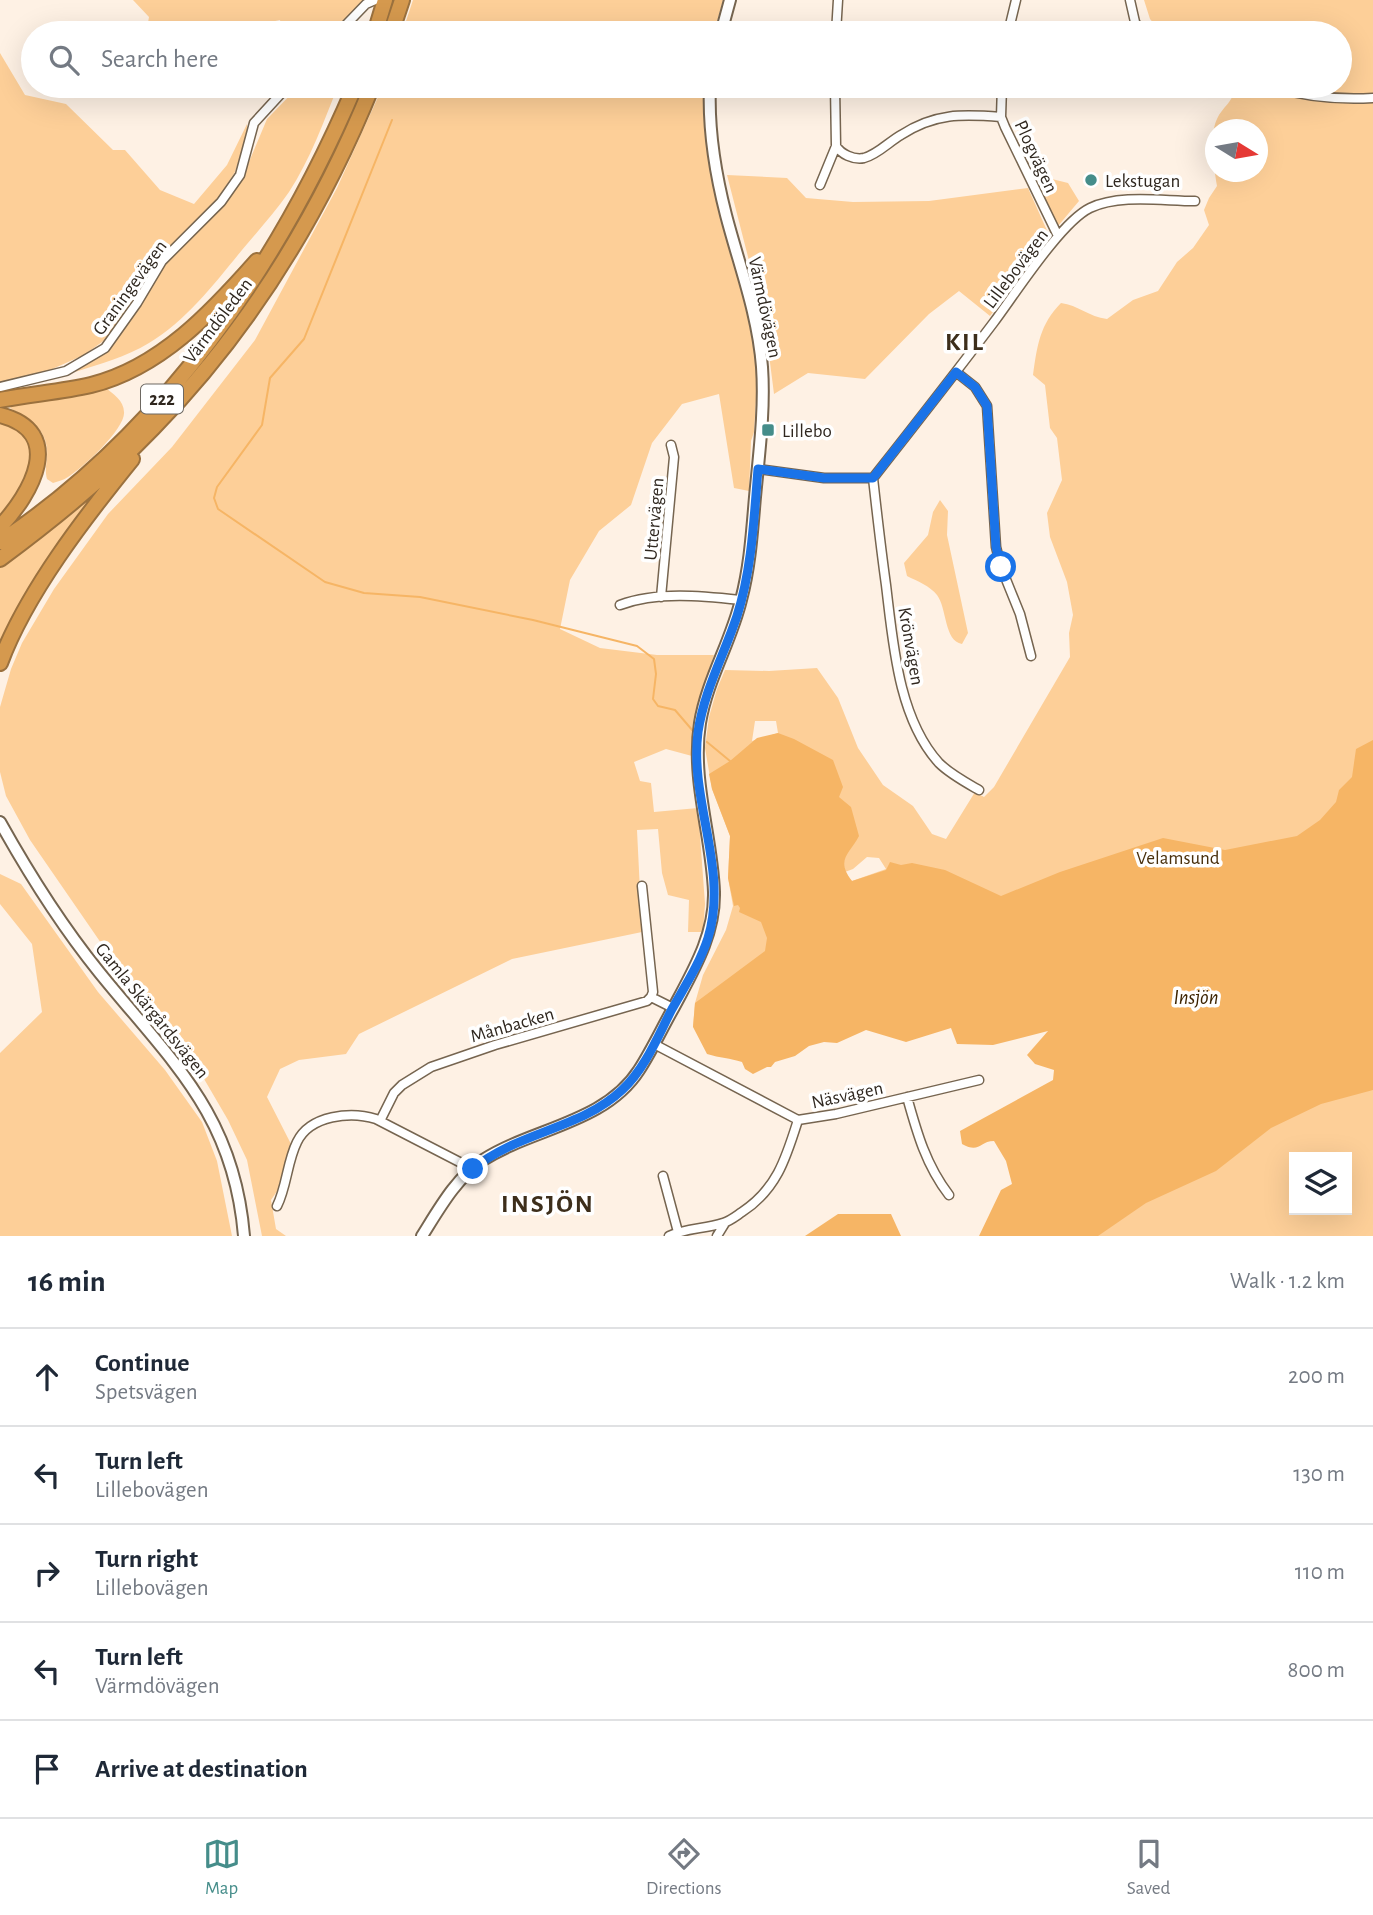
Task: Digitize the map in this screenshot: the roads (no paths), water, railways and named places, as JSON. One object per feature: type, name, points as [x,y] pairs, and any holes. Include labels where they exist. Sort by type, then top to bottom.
[{"type":"highway","points":[[379,21],[385,0]]},
{"type":"highway","points":[[395,21],[402,0]]},
{"type":"highway","name":"Värmdöleden","points":[[0,542],[95,466],[169,392],[204,351],[240,302],[283,231],[316,171],[349,98]]},
{"type":"highway","name":"Värmdöleden","points":[[0,559],[80,497],[155,427],[189,388],[260,298],[312,214],[335,172],[367,98]]},
{"type":"highway","points":[[0,400],[93,384],[117,377],[142,364],[197,324],[283,231]]},
{"type":"highway","points":[[0,663],[16,627],[81,524],[189,388]]},
{"type":"highway","points":[[0,415],[22,423],[32,433],[38,456],[33,482],[0,527]]},
{"type":"main road","points":[[724,21],[730,0]]},
{"type":"main road","name":"Värmdövägen","points":[[422,1236],[451,1193],[483,1161],[523,1139],[600,1107],[623,1090],[654,1044],[695,969],[708,938],[714,894],[700,781],[698,736],[708,691],[741,600],[750,556],[763,393],[760,347],[752,307],[719,183],[711,132],[710,98]]},
{"type":"main road","name":"Gamla Skärgårdsvägen","points":[[0,822],[41,892],[71,935],[176,1063],[209,1112],[233,1172],[244,1236]]},
{"type":"street","points":[[349,21],[375,0]]},
{"type":"street","points":[[837,21],[838,0]]},
{"type":"street","points":[[1011,21],[1016,0]]},
{"type":"street","points":[[1130,0],[1135,21]]},
{"type":"street","name":"Graningevägen","points":[[0,387],[66,371],[105,348],[137,303],[162,261],[221,202],[240,175],[254,123],[277,98]]},
{"type":"street","points":[[820,185],[836,145],[835,98]]},
{"type":"street","name":"Plogvägen","points":[[1002,98],[1001,117],[1058,236]]},
{"type":"street","points":[[1352,98],[1373,98]]},
{"type":"street","points":[[836,145],[838,150],[849,156],[864,158],[919,124],[957,115],[1001,117]]},
{"type":"street","name":"Lillebovägen","points":[[873,478],[1058,236],[1089,208],[1112,201],[1195,201]]},
{"type":"street","points":[[956,372],[975,387],[987,406],[996,547],[1020,614],[1031,656]]},
{"type":"street","name":"Uttervägen","points":[[661,597],[674,457],[671,445]]},
{"type":"street","points":[[758,469],[824,478],[873,478]]},
{"type":"street","name":"Krönvägen","points":[[873,478],[890,622],[901,685],[924,741],[937,761],[947,771],[979,790]]},
{"type":"street","points":[[620,605],[633,600],[661,597],[741,600]]},
{"type":"street","points":[[642,886],[653,992],[651,997],[673,1008]]},
{"type":"street","name":"Månbacken","points":[[380,1121],[394,1093],[431,1067],[472,1052],[648,1001],[651,997]]},
{"type":"street","name":"Näsvägen","points":[[654,1044],[798,1120],[836,1114],[978,1080]]},
{"type":"street","points":[[907,1097],[922,1149],[949,1195]]},
{"type":"street","points":[[277,1206],[295,1146],[304,1133],[314,1125],[341,1115],[360,1115],[380,1121],[473,1169]]},
{"type":"street","points":[[669,1236],[725,1223],[759,1200],[777,1176],[789,1152],[798,1120]]},
{"type":"street","points":[[663,1176],[678,1232]]},
{"type":"street","points":[[717,1236],[725,1223]]},
{"type":"water","name":"Insjön","points":[[778,733],[833,760],[843,787],[839,797],[851,807],[859,836],[844,862],[852,881],[886,870],[890,862],[901,865],[912,863],[945,870],[1001,896],[1060,872],[1163,838],[1225,850],[1297,836],[1320,820],[1336,802],[1339,790],[1352,777],[1356,749],[1373,740],[1373,1090],[1321,1104],[1271,1128],[1216,1171],[1146,1203],[1098,1236],[979,1236],[1001,1190],[1012,1184],[1006,1161],[994,1141],[968,1147],[962,1144],[960,1131],[1053,1080],[1054,1070],[1035,1064],[1027,1055],[1048,1031],[993,1045],[957,1044],[951,1028],[906,1042],[866,1030],[837,1043],[824,1042],[809,1046],[795,1056],[775,1062],[771,1067],[753,1074],[745,1069],[742,1062],[707,1054],[693,1027],[695,1003],[765,951],[767,938],[761,922],[739,912],[738,905],[734,906],[728,878],[730,836],[709,774],[730,761],[757,738]]},
{"type":"water","points":[[838,1214],[891,1214],[901,1236],[805,1236]]},
{"type":"waterway","points":[[392,120],[304,339],[270,378],[262,425],[217,487],[214,498],[218,509],[325,582],[364,593],[420,597],[533,620],[637,646],[654,659],[656,674],[653,699],[658,706],[675,710],[693,731]]},
{"type":"waterway","points":[[707,742],[730,761]]},
{"type":"place","name":"Lekstugan","points":[[1091,180]]},
{"type":"place","name":"Lillebo","points":[[768,430]]},
{"type":"district","name":"KIL","points":[[965,341]]},
{"type":"district","name":"INSJÖN","points":[[548,1203]]},
{"type":"park label","name":"Velamsund","points":[[1178,857]]}]
